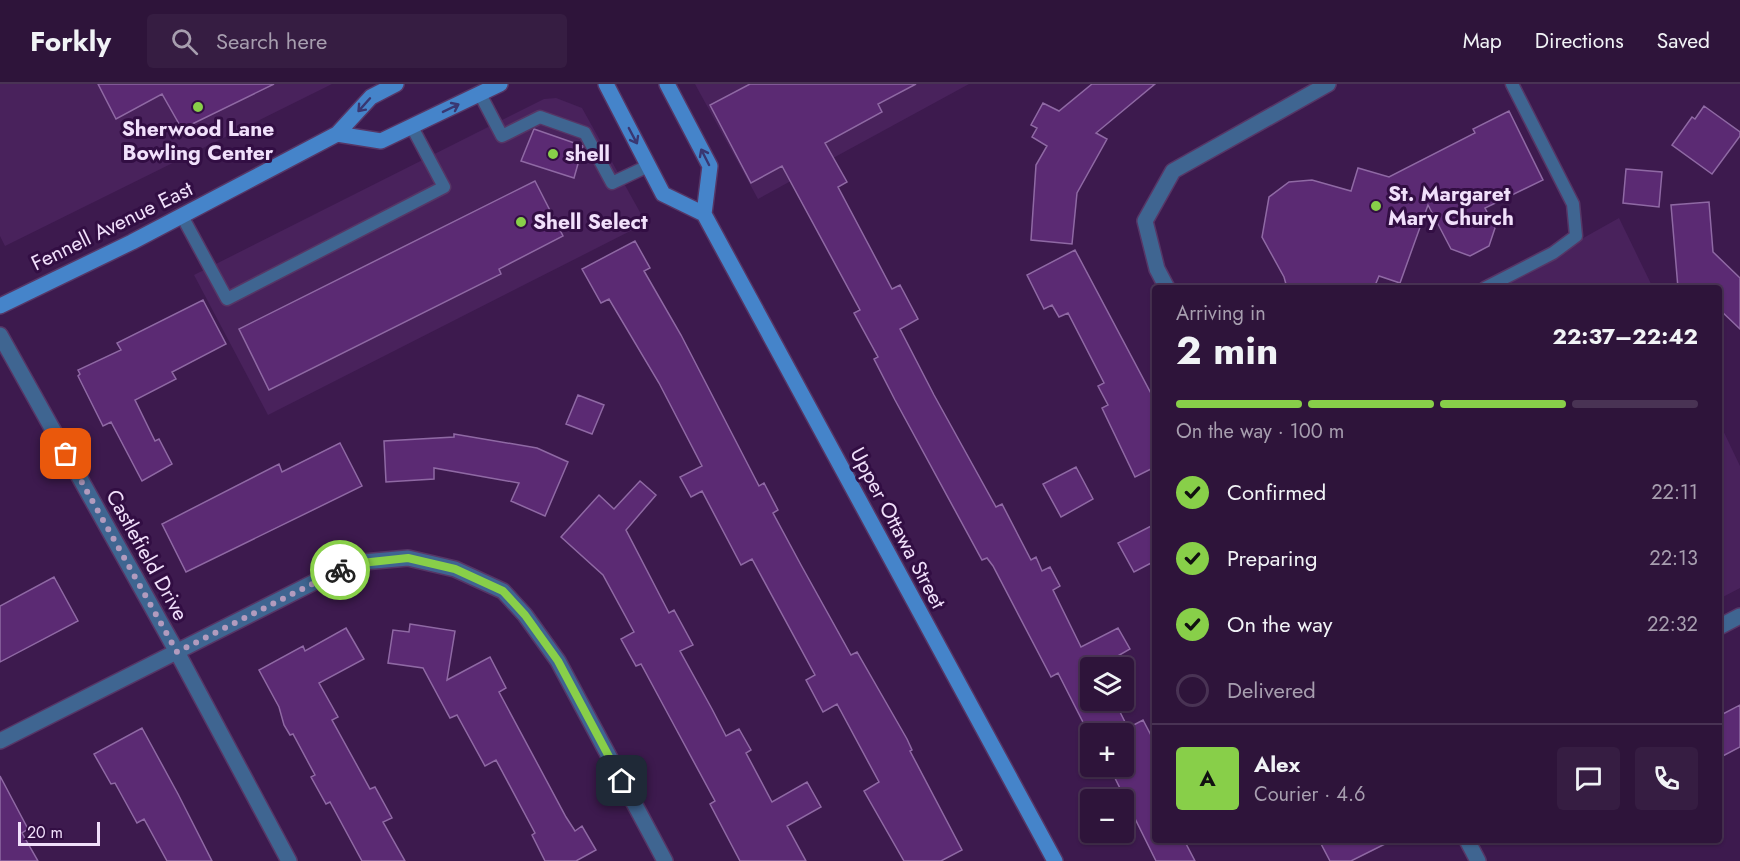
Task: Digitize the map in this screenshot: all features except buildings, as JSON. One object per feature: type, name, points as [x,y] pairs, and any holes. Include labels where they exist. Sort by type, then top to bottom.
[{"type":"main road","name":"Fennell Avenue East","points":[[0,306],[182,216],[338,134],[371,97],[396,84]]},
{"type":"main road","points":[[338,134],[381,141],[500,84]]},
{"type":"main road","points":[[606,84],[663,194],[704,214],[710,166],[667,84]]},
{"type":"main road","name":"Upper Ottawa Street","points":[[704,214],[1055,861]]},
{"type":"street","points":[[1165,285],[1157,269],[1145,221],[1173,171],[1328,84]]},
{"type":"street","name":"Castlefield Drive","points":[[0,335],[177,652],[289,861]]},
{"type":"street","points":[[0,741],[352,564],[408,558],[455,569],[503,591],[525,615],[558,661],[665,861]]},
{"type":"street","points":[[1722,625],[1740,616]]},
{"type":"street","points":[[1469,843],[1478,861]]},
{"type":"lane","points":[[1491,285],[1553,253],[1576,236],[1573,204],[1512,84]]},
{"type":"lane","points":[[480,94],[502,136],[540,117],[585,133],[612,183],[648,166]]},
{"type":"lane","points":[[182,216],[227,299],[444,187],[412,127]]},
{"type":"shaded area","points":[[0,84],[332,84],[5,246],[0,236]]},
{"type":"shaded area","points":[[695,84],[969,84],[758,199]]},
{"type":"shaded area","points":[[556,98],[582,108],[646,223],[268,415],[194,275],[544,99]]},
{"type":"shaded area","points":[[1619,218],[1652,285],[1499,285]]},
{"type":"shaded area","points":[[1722,428],[1740,466],[1740,588],[1722,597]]},
{"type":"way so far","points":[[66,454],[177,652],[340,570]]},
{"type":"place","name":"Sherwood Lane Bowling Center","points":[[198,107]]},
{"type":"place","name":"shell","points":[[553,154]]},
{"type":"place","name":"St. Margaret Mary Church","points":[[1376,206]]},
{"type":"place","name":"Shell Select","points":[[521,222]]},
{"type":"route","points":[[340,570],[352,564],[408,558],[455,569],[503,591],[525,615],[558,661],[622,781]]}]
